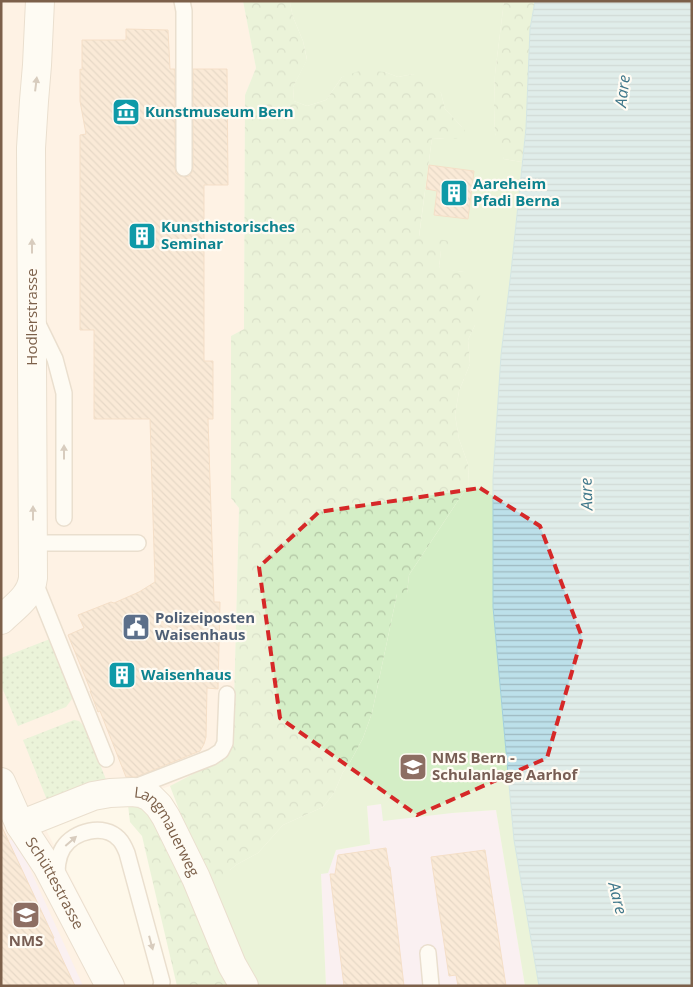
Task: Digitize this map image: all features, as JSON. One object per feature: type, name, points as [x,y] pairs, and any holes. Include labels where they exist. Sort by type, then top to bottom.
[{"type":"street","name":"Hodlerstrasse","points":[[34,578],[32,148],[40,1]]},
{"type":"street","points":[[1,620],[27,595],[34,578]]},
{"type":"street","name":"Schüttestrasse","points":[[1,782],[20,826],[47,866],[110,986]]},
{"type":"street","name":"Langmauerweg","points":[[20,826],[93,796],[124,792],[141,793],[150,797],[159,806],[196,878],[232,965],[244,986]]},
{"type":"lane","points":[[182,1],[184,11],[184,168]]},
{"type":"lane","points":[[32,311],[55,360],[64,393],[64,518]]},
{"type":"lane","points":[[33,543],[138,543]]},
{"type":"lane","points":[[34,578],[106,759]]},
{"type":"lane","points":[[124,792],[218,754],[226,740],[227,694]]},
{"type":"lane","points":[[57,886],[57,867],[60,855],[70,840],[81,834],[96,831],[108,833],[119,838],[127,853],[162,982],[161,986]]},
{"type":"lane","points":[[428,953],[431,986]]},
{"type":"highlighted area","points":[[480,488],[540,526],[582,637],[547,758],[417,815],[280,718],[259,567],[319,512]]},
{"type":"shaded area","points":[[1,1],[243,1],[256,68],[245,95],[244,329],[231,336],[231,498],[239,508],[233,737],[231,747],[227,755],[219,762],[170,786],[132,798],[111,802],[46,830],[127,986],[1,986]]},
{"type":"shaded area","points":[[692,457],[692,647],[690,483]]},
{"type":"shaded area","name":"NMS Bern - Schulanlage Aarhof","points":[[381,804],[452,813],[496,810],[525,986],[326,986],[321,874],[328,872],[336,850],[370,844],[367,806]]},
{"type":"shaded area","name":"NMS","points":[[16,838],[83,986],[1,986],[1,844]]},
{"type":"green space","points":[[243,1],[293,1],[290,3],[293,17],[303,41],[307,60],[293,87],[294,101],[307,106],[326,100],[342,77],[362,70],[385,72],[398,77],[413,74],[431,80],[441,93],[445,109],[465,130],[464,135],[457,138],[432,138],[419,236],[450,241],[449,250],[441,250],[439,268],[464,272],[475,279],[481,291],[475,325],[468,340],[470,364],[459,391],[455,415],[459,439],[468,464],[469,484],[409,575],[407,594],[397,594],[372,713],[363,738],[343,772],[334,793],[323,807],[283,825],[258,853],[236,865],[223,876],[204,875],[170,786],[222,759],[229,751],[233,741],[239,508],[231,498],[231,336],[244,329],[245,95],[256,68]]},
{"type":"green space","points":[[293,1],[504,1],[495,74],[495,133],[504,159],[522,162],[501,355],[493,478],[493,607],[514,840],[539,986],[525,986],[496,810],[383,821],[381,804],[367,806],[370,844],[336,850],[328,873],[321,874],[326,986],[245,986],[209,874],[230,870],[258,853],[283,825],[323,807],[334,793],[343,772],[363,738],[372,713],[397,594],[407,593],[409,575],[469,484],[468,464],[459,439],[455,415],[459,391],[470,364],[468,340],[475,325],[464,272],[439,269],[441,249],[419,237],[432,138],[448,139],[462,127],[445,109],[441,93],[413,74],[398,77],[385,72],[342,77],[326,100],[307,106],[294,101],[293,87],[307,59],[303,41],[293,17],[290,3]]},
{"type":"green space","points":[[504,1],[535,1],[530,29],[526,128],[522,162],[504,159],[499,150],[495,133],[495,74]]},
{"type":"green space","points":[[50,639],[72,699],[66,707],[18,726],[1,685],[1,658]]},
{"type":"green space","points":[[74,720],[79,721],[85,727],[107,782],[47,800],[23,740]]},
{"type":"green space","points":[[140,796],[242,986],[177,986],[142,836],[130,822],[128,805]]},
{"type":"water","name":"Aare","points":[[535,1],[692,1],[692,457],[689,552],[692,647],[692,986],[539,986],[514,840],[493,607],[493,478],[501,355],[526,128],[530,29]]},
{"type":"building","points":[[126,29],[168,30],[170,69],[175,69],[175,168],[176,173],[180,176],[189,176],[193,168],[193,69],[227,69],[228,185],[204,185],[204,361],[213,361],[213,419],[208,419],[214,602],[220,602],[218,689],[207,688],[206,737],[200,751],[136,777],[126,777],[68,635],[84,628],[78,615],[111,602],[114,603],[139,592],[155,582],[150,419],[94,419],[94,330],[80,330],[80,135],[86,134],[80,101],[82,40],[126,40]]},
{"type":"building","name":"Aareheim Pfadi Berna","points":[[429,165],[474,171],[468,219],[434,215],[437,191],[426,189]]},
{"type":"building","name":"NMS","points":[[1,825],[54,938],[75,986],[1,986]]},
{"type":"building","points":[[386,848],[390,867],[404,986],[344,986],[330,874],[335,874],[338,855]]},
{"type":"building","points":[[485,850],[506,986],[458,986],[456,975],[449,976],[431,857]]},
{"type":"place","name":"Kunstmuseum Bern","points":[[126,112]]},
{"type":"place","name":"Aareheim Pfadi Berna","points":[[454,193]]},
{"type":"place","name":"Kunsthistorisches Seminar","points":[[142,236]]},
{"type":"place","name":"Polizeiposten Waisenhaus","points":[[136,627]]},
{"type":"place","name":"Waisenhaus","points":[[122,675]]},
{"type":"place","name":"NMS Bern - Schulanlage Aarhof","points":[[413,767]]},
{"type":"place","name":"NMS","points":[[26,915]]}]
